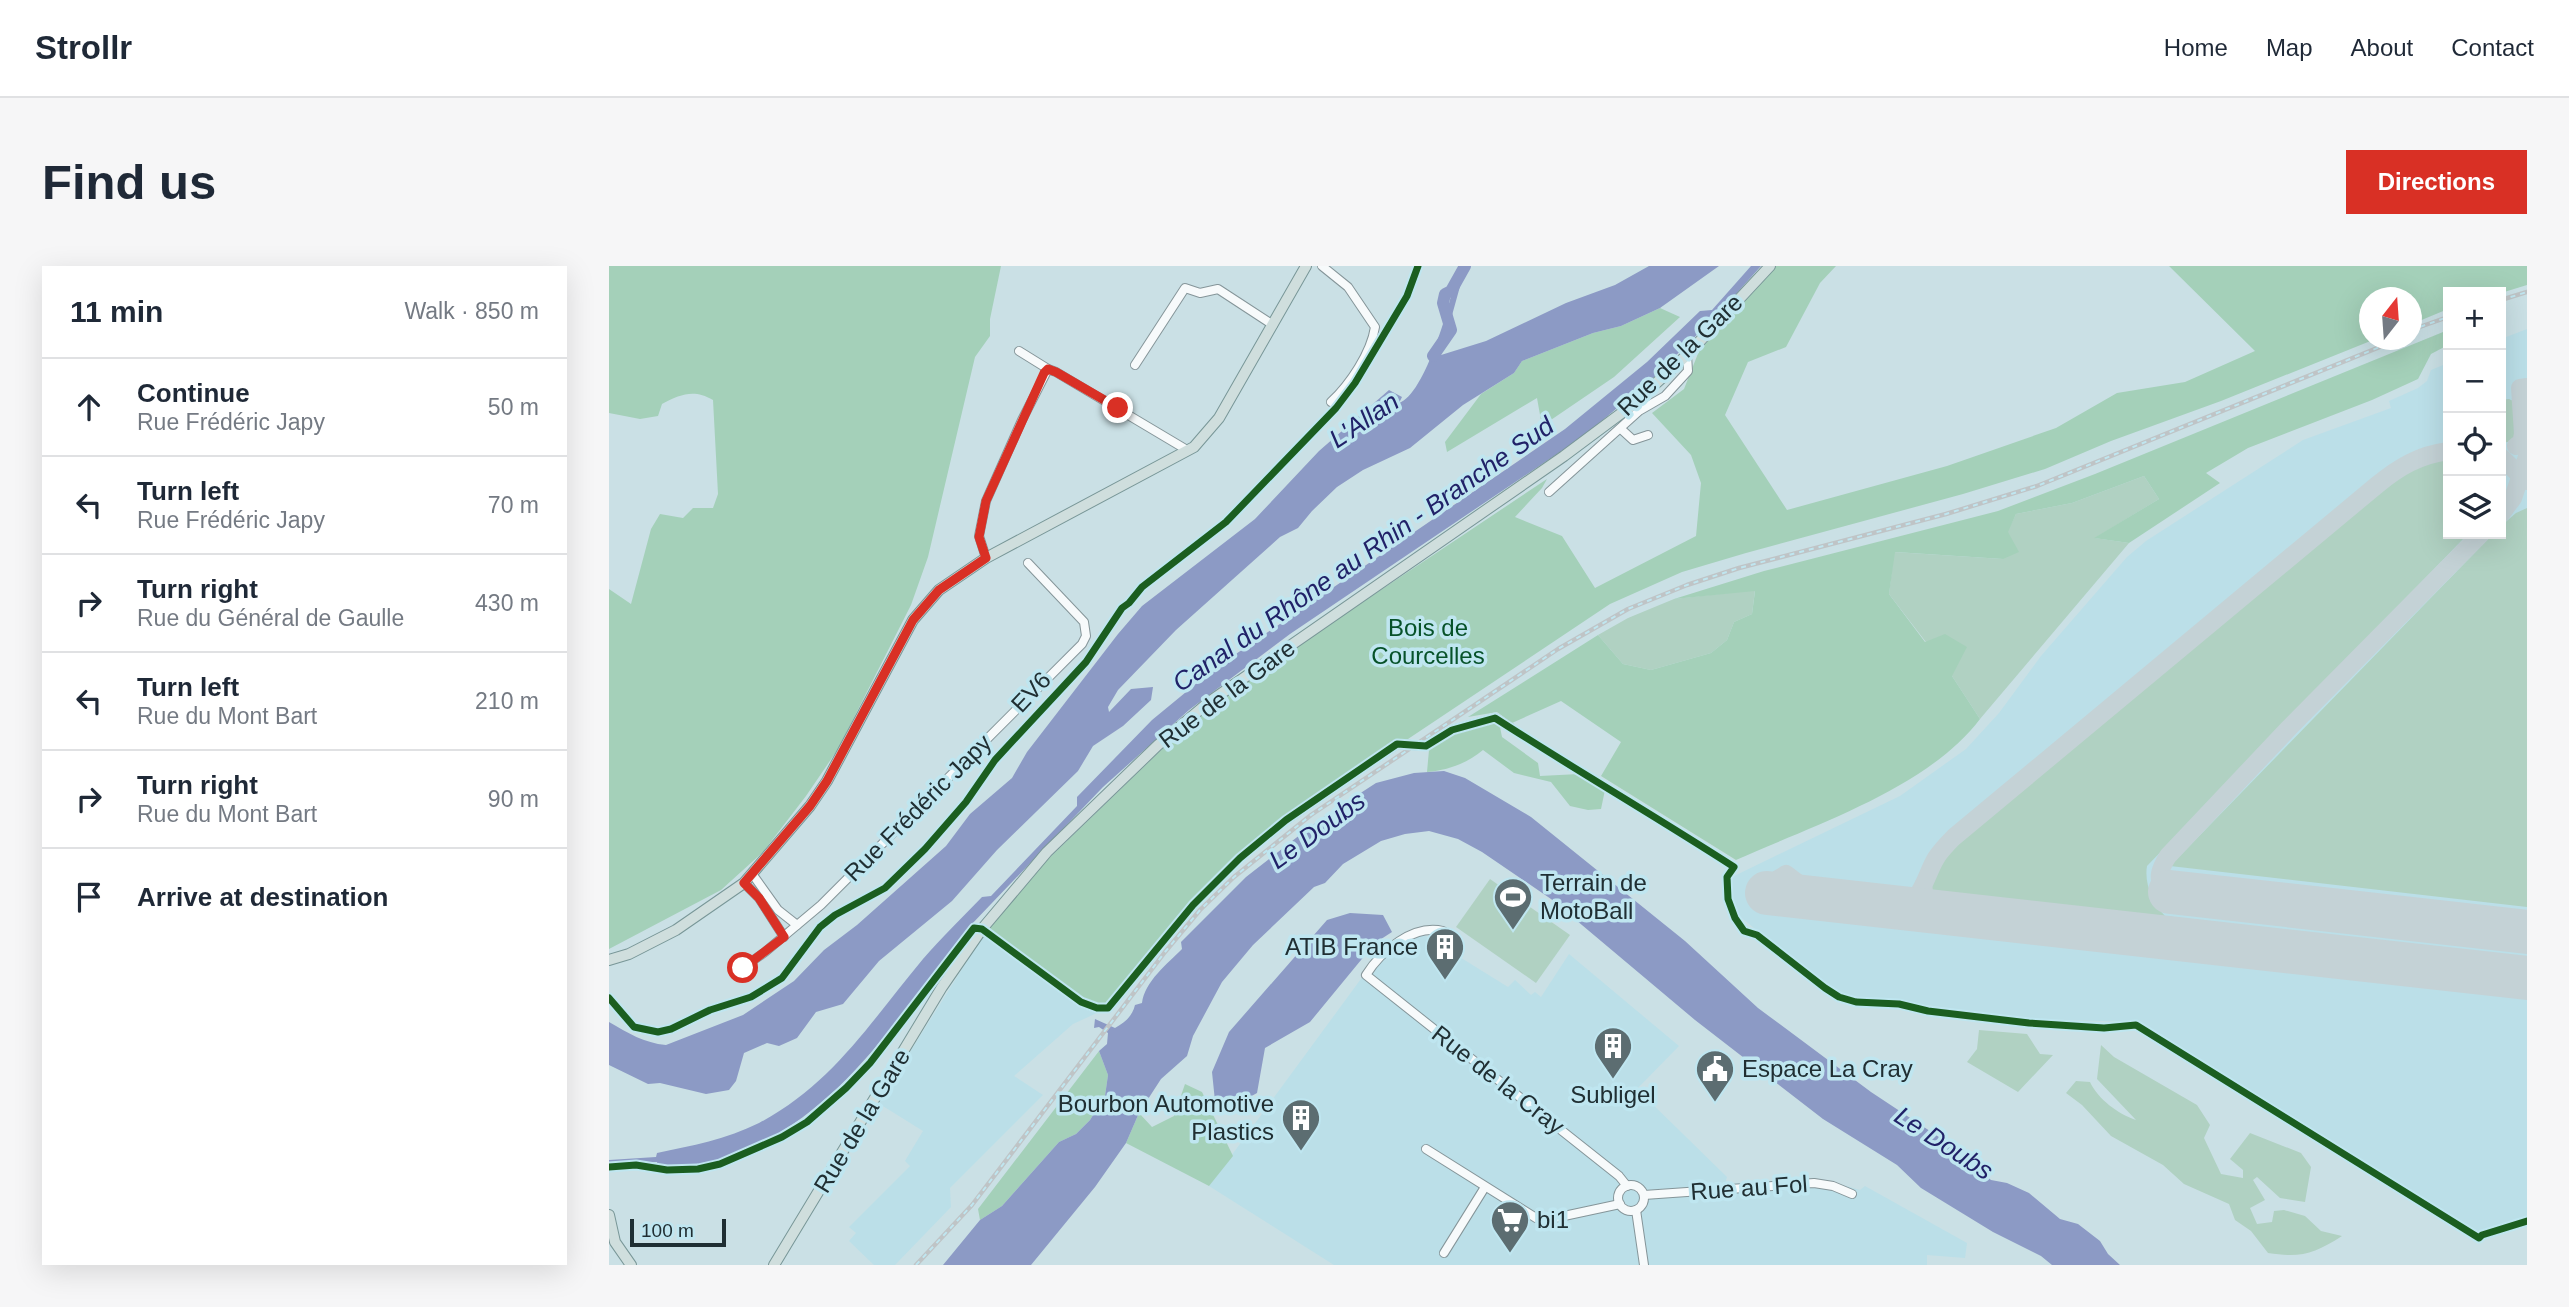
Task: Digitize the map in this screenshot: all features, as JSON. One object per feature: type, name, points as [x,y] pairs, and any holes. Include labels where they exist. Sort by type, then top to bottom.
[{"type":"main road","points":[[609,960],[629,954],[676,930],[753,875],[810,806],[827,781],[913,620],[939,590],[986,558],[1193,447],[1219,418],[1306,266]]},
{"type":"main road","name":"Rue de la Gare","points":[[774,1265],[942,987],[982,929],[1047,852],[1158,745],[1209,702],[1635,408],[1770,266]]},
{"type":"main road","points":[[609,1215],[615,1242],[631,1265]]},
{"type":"street","points":[[1322,266],[1348,287],[1375,327],[1356,371],[1331,402]]},
{"type":"street","points":[[1135,365],[1185,288],[1200,293],[1218,289],[1273,325]]},
{"type":"street","points":[[1019,351],[1187,450]]},
{"type":"street","points":[[1549,492],[1622,429],[1635,408],[1665,396],[1688,371],[1687,355]]},
{"type":"street","points":[[986,558],[979,537],[986,501],[1048,369]]},
{"type":"street","points":[[1622,429],[1633,440],[1648,435]]},
{"type":"street","name":"Rue Frédéric Japy","points":[[735,973],[784,937],[828,898],[1082,644],[1086,636],[1084,622],[1028,563]]},
{"type":"street","points":[[982,929],[1081,1002],[1097,1008],[1108,1008],[1193,905],[1240,858],[1307,806],[1397,744],[1426,746],[1452,730],[1495,718],[1511,728]]},
{"type":"street","points":[[753,875],[778,910],[797,925]]},
{"type":"street","points":[[744,883],[759,898],[784,937]]},
{"type":"street","name":"Rue de la Cray","points":[[1443,930],[1427,928],[1408,936],[1379,957],[1367,975],[1619,1175],[1627,1186]]},
{"type":"street","points":[[1426,1149],[1536,1218],[1544,1220],[1620,1204]]},
{"type":"street","name":"Rue au Fol","points":[[1644,1195],[1814,1183],[1833,1186],[1852,1194]]},
{"type":"street","points":[[1627,1186],[1636,1186],[1644,1195],[1644,1203],[1636,1210],[1625,1209],[1620,1204],[1621,1191],[1627,1186]]},
{"type":"street","points":[[1444,1253],[1485,1187]]},
{"type":"street","points":[[1636,1210],[1645,1263]]},
{"type":"shaded area","points":[[2527,329],[2527,1217],[2491,1229],[2470,1229],[2137,1022],[2028,1019],[1855,998],[1825,986],[1738,915],[1732,900],[1732,877],[1900,796],[1966,749],[1999,713],[2041,656],[2127,557],[2146,541],[2303,440],[2391,408],[2389,401],[2418,388],[2427,381],[2431,370],[2443,365],[2443,539],[2506,539],[2506,337]]},
{"type":"shaded area","points":[[1421,933],[1508,987],[1515,980],[1531,995],[1535,992],[1541,997],[1569,954],[1679,1046],[1637,1089],[1727,1177],[1725,1184],[1822,1179],[1860,1190],[1865,1186],[1967,1243],[1965,1258],[1927,1255],[1927,1265],[1334,1265],[1209,1186],[1366,972]]},
{"type":"shaded area","points":[[984,934],[1073,1000],[1097,1013],[1073,1024],[1014,1076],[1043,1095],[950,1188],[951,1207],[895,1265],[874,1265],[849,1241],[856,1233],[849,1227],[910,1166],[905,1161],[923,1131],[878,1103]]},
{"type":"green space","points":[[609,266],[1001,266],[990,319],[990,336],[975,357],[928,557],[911,605],[838,749],[763,852],[721,890],[609,949],[609,589],[631,604],[651,529],[660,514],[683,518],[693,508],[713,508],[718,494],[713,400],[694,394],[681,395],[662,404],[658,416],[640,419],[609,413]]},
{"type":"green space","name":"Bois de Courcelles","points":[[1776,266],[1836,266],[1820,283],[1786,347],[1748,362],[1725,415],[1787,510],[1947,466],[2056,428],[2117,393],[2185,382],[2255,351],[2169,266],[2527,266],[2527,285],[2506,291],[2506,287],[2443,287],[2443,311],[2422,320],[2422,287],[2359,287],[2359,346],[2045,469],[1682,572],[1610,604],[1408,739],[1396,741],[1271,827],[1174,920],[1112,1003],[1099,1005],[1082,999],[990,932],[991,926],[1039,868],[1188,724],[1243,682],[1547,479],[1515,517],[1562,536],[1595,588],[1696,536],[1701,483],[1691,455],[1652,413],[1684,389],[1699,351]]},
{"type":"green space","points":[[1660,308],[1680,317],[1614,377],[1542,426],[1537,398],[1447,452],[1445,442],[1481,394],[1514,373],[1522,361],[1593,333],[1621,326]]},
{"type":"green space","points":[[2443,332],[2443,348],[2431,354],[2418,379],[2372,400],[2248,448],[2206,473],[2220,483],[2129,543],[2094,538],[2159,499],[2144,476],[2072,503],[2016,514],[2008,532],[2019,552],[2003,559],[1895,552],[1889,594],[1925,642],[1945,634],[1967,647],[1952,676],[1980,719],[1958,743],[1901,785],[1834,818],[1736,860],[1601,776],[1621,742],[1561,701],[1512,723],[1497,712],[1468,717],[1598,635],[1623,664],[1651,670],[1711,653],[1727,640],[1734,622],[1752,614],[1755,591],[1674,599],[1764,571],[1998,511],[2399,350],[2422,350],[2422,341]]},
{"type":"green space","points":[[2506,399],[2513,401],[2518,421],[2514,441],[2506,442],[2506,413]]},
{"type":"green space","points":[[2443,458],[2443,539],[2463,539],[2147,866],[2148,886],[2165,916],[2527,958],[2527,968],[1946,903],[1937,897],[1932,890],[1933,873],[1956,842],[2394,479],[2422,463]]},
{"type":"green space","points":[[2144,476],[2159,499],[2095,538],[2129,543],[1980,719],[1952,676],[1889,594],[1894,552],[2003,559],[2007,532],[2016,514],[2072,503]]},
{"type":"green space","points":[[2527,508],[2527,907],[2170,866],[2488,539],[2506,539],[2506,522]]},
{"type":"green space","points":[[1755,590],[1752,614],[1734,622],[1727,640],[1711,653],[1651,670],[1623,664],[1598,635],[1628,618],[1674,599]]},
{"type":"green space","points":[[1499,722],[1502,737],[1538,763],[1540,776],[1579,774],[1605,790],[1601,809],[1588,810],[1570,806],[1551,782],[1514,773],[1483,750],[1457,766],[1427,772],[1429,750],[1457,732]]},
{"type":"green space","name":"Terrain de MotoBall","points":[[1490,879],[1570,935],[1536,983],[1456,927]]},
{"type":"green space","points":[[1979,1030],[2027,1034],[2040,1054],[2053,1055],[2018,1092],[1967,1062],[1977,1049]]},
{"type":"green space","points":[[2101,1045],[2114,1057],[2197,1105],[2210,1125],[2204,1138],[2221,1174],[2243,1178],[2243,1170],[2230,1159],[2250,1133],[2301,1153],[2311,1167],[2305,1202],[2280,1198],[2257,1177],[2253,1180],[2265,1200],[2250,1208],[2257,1224],[2272,1222],[2274,1211],[2284,1210],[2305,1216],[2321,1231],[2342,1236],[2323,1247],[2299,1255],[2268,1253],[2251,1231],[2235,1220],[2229,1204],[2184,1184],[2163,1165],[2111,1136],[2082,1105],[2066,1093],[2076,1081],[2090,1082],[2109,1105],[2136,1120],[2097,1079]]},
{"type":"green space","points":[[1099,1051],[1108,1075],[1105,1096],[1090,1120],[1076,1134],[1059,1142],[1002,1206],[980,1220],[978,1209]]},
{"type":"green space","points":[[1185,1084],[1202,1092],[1233,1156],[1209,1186],[1126,1143],[1139,1113],[1152,1127],[1174,1116]]},
{"type":"water","name":"L'Allan","points":[[1460,266],[1469,266],[1464,272],[1441,355],[1486,341],[1566,303],[1615,285],[1649,266],[1719,266],[1660,308],[1621,326],[1593,333],[1522,361],[1514,373],[1463,405],[1410,448],[1363,470],[1337,487],[1298,528],[1280,537],[1176,630],[1118,690],[1108,707],[1109,712],[1131,689],[1153,687],[1151,700],[1123,726],[1093,746],[1078,771],[997,850],[952,901],[879,961],[843,1004],[816,1012],[797,1038],[779,1046],[767,1043],[744,1053],[736,1081],[729,1090],[706,1094],[660,1083],[648,1084],[609,1065],[609,1022],[643,1040],[666,1045],[743,1015],[794,981],[824,950],[857,925],[946,846],[970,814],[1012,778],[1027,752],[1142,606],[1255,519],[1319,451],[1389,390],[1402,397],[1399,403],[1409,396],[1436,345]]},
{"type":"water","points":[[1751,266],[1761,266],[1719,313],[1654,377],[1585,435],[1290,634],[1189,710],[1103,787],[970,926],[969,931],[877,1045],[834,1091],[811,1111],[757,1145],[709,1162],[674,1167],[657,1166],[657,1162],[609,1165],[609,1160],[656,1157],[657,1153],[734,1133],[759,1123],[809,1090],[849,1050],[937,943],[982,897],[991,896],[1077,806],[1077,797],[1152,720],[1214,669],[1565,429],[1647,362],[1700,311],[1712,310]]},
{"type":"water","name":"Le Doubs","points":[[1444,771],[1465,778],[1531,817],[1685,941],[1758,1008],[1871,1092],[1948,1143],[1991,1180],[2007,1183],[2029,1193],[2060,1219],[2078,1224],[2100,1241],[2108,1254],[2120,1265],[2052,1265],[2041,1256],[1993,1232],[1921,1188],[1897,1165],[1823,1119],[1695,1020],[1551,899],[1482,852],[1458,839],[1429,831],[1381,841],[1343,864],[1325,883],[1314,887],[1253,945],[1222,982],[1193,1036],[1187,1056],[1161,1079],[1139,1113],[1126,1143],[1095,1187],[1031,1265],[943,1265],[980,1220],[1002,1206],[1059,1142],[1076,1134],[1090,1120],[1105,1096],[1108,1075],[1099,1051],[1107,1044],[1108,1033],[1099,1027],[1094,1028],[1095,1019],[1115,1028],[1125,1021],[1135,1005],[1142,1003],[1152,980],[1182,949],[1181,942],[1246,877],[1319,820],[1376,783],[1414,773]]},
{"type":"water","points":[[1350,913],[1383,915],[1392,932],[1375,943],[1310,1022],[1265,1048],[1257,1093],[1230,1108],[1215,1101],[1212,1072],[1229,1032],[1327,920]]},
{"type":"waterway","points":[[1433,356],[1451,330],[1443,303],[1445,294],[1451,291],[1465,266]]},
{"type":"taxiway","points":[[2516,446],[2521,443],[2523,434],[2520,388],[2527,387]]},
{"type":"taxiway","points":[[1896,907],[1905,905],[1917,895],[1936,858],[1954,837],[2377,485],[2410,463],[2443,452]]},
{"type":"taxiway","points":[[2506,507],[2513,498],[2527,457]]},
{"type":"taxiway","points":[[2506,462],[2526,481]]},
{"type":"taxiway","points":[[2170,892],[2165,890],[2160,882],[2161,869],[2168,856],[2289,728],[2476,539]]},
{"type":"taxiway","points":[[1799,896],[1792,900],[1781,898],[1776,887],[1778,879],[1786,874],[1819,899]]},
{"type":"taxiway","points":[[1923,886],[1926,901],[1940,912]]},
{"type":"runway","points":[[2170,892],[2527,932]]},
{"type":"runway","points":[[1767,893],[2527,978]]},
{"type":"railway","points":[[2506,298],[2527,292]]},
{"type":"railway","points":[[2422,326],[2443,319]]},
{"type":"railway","points":[[916,1265],[972,1205],[1165,952],[1200,910],[1234,877],[1311,815],[1558,649],[1628,609],[1687,585],[1739,568],[1946,514],[2037,486],[2372,350]]},
{"type":"cycle path","name":"EV6","points":[[609,998],[634,1027],[658,1032],[671,1029],[710,1010],[751,997],[782,978],[820,927],[835,915],[885,888],[925,849],[966,802],[995,760],[1086,662],[1122,608],[1142,587],[1226,522],[1336,408],[1355,383],[1407,296],[1418,266]]},
{"type":"cycle path","points":[[609,1167],[636,1165],[667,1170],[698,1169],[720,1164],[782,1137],[807,1122],[870,1063],[974,928],[982,929],[1081,1002],[1097,1008],[1108,1008],[1193,905],[1240,858],[1286,820],[1397,744],[1426,746],[1452,730],[1495,718],[1734,867],[1727,877],[1728,899],[1735,918],[1744,931],[1757,935],[1839,997],[1856,1002],[1899,1004],[1928,1011],[2029,1023],[2104,1028],[2136,1025],[2479,1238],[2527,1221]]},
{"type":"place","name":"Terrain de MotoBall","points":[[1513,931]]},
{"type":"place","name":"ATIB France","points":[[1445,981]]},
{"type":"place","name":"Subligel","points":[[1613,1080]]},
{"type":"place","name":"Espace La Cray","points":[[1715,1103]]},
{"type":"place","name":"Bourbon Automotive Plastics","points":[[1301,1152]]},
{"type":"place","name":"bi1","points":[[1510,1254]]},
{"type":"route","points":[[743,968],[784,937],[759,898],[744,883],[810,806],[827,781],[913,620],[939,590],[986,558],[979,537],[986,501],[1044,373],[1048,369],[1056,372],[1118,408]]},
{"type":"water label","name":"Canal du Rhône au Rhin - Branche Sud","points":[[1363,554]]}]
